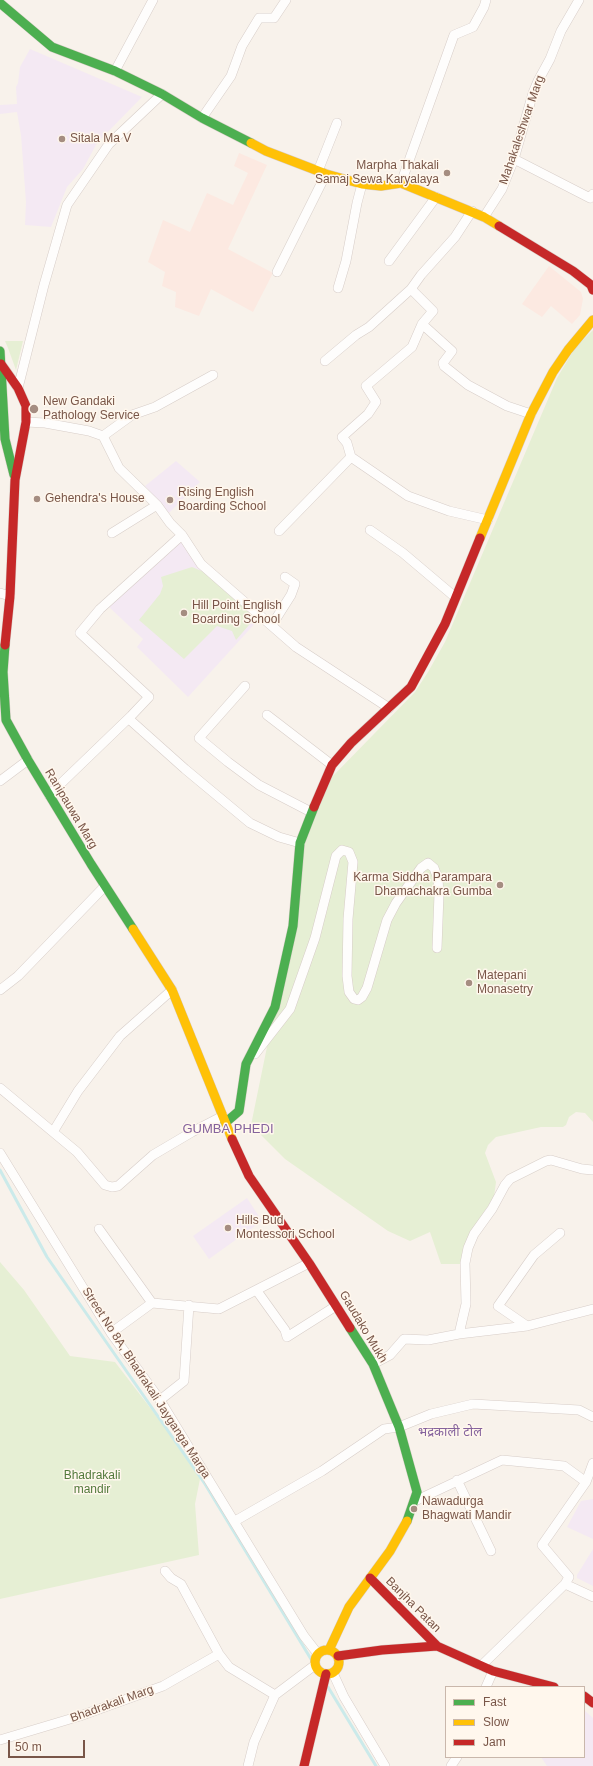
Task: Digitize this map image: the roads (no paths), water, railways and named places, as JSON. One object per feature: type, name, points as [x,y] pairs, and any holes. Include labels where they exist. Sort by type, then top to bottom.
[{"type":"main road","points":[[0,3],[52,47],[115,71],[162,94],[202,118],[266,151],[322,173],[362,184],[381,186],[402,183],[472,211],[573,271],[591,285],[593,290]]},
{"type":"main road","points":[[224,1119],[239,1111],[246,1064],[275,1007],[293,926],[300,843],[311,812],[332,764],[351,743],[411,687],[445,624],[531,414],[553,372],[568,350],[593,320]]},
{"type":"main road","points":[[0,351],[3,440],[15,480]]},
{"type":"main road","points":[[1,364],[18,388],[26,406],[26,422],[15,480]]},
{"type":"main road","name":"Ranipauwa Marg","points":[[15,480],[10,596],[2,673],[6,720],[49,795],[172,990],[224,1119]]},
{"type":"main road","name":"Gaudako Mukh","points":[[224,1119],[249,1176],[309,1263],[373,1364],[399,1427],[417,1492],[415,1501],[400,1534],[390,1551],[349,1607],[329,1650]]},
{"type":"main road","name":"Banjha Patan","points":[[370,1578],[437,1646],[493,1671],[550,1686]]},
{"type":"main road","points":[[329,1673],[319,1671],[315,1665],[318,1654],[321,1651],[329,1650],[338,1656],[382,1650],[437,1646]]},
{"type":"main road","points":[[304,1766],[329,1673],[338,1667],[338,1656]]},
{"type":"main road","points":[[585,1697],[593,1703]]},
{"type":"street","points":[[115,71],[152,0]]},
{"type":"street","points":[[202,118],[231,76],[242,46],[259,18],[274,18],[286,0]]},
{"type":"street","points":[[402,183],[454,35],[473,27],[486,0]]},
{"type":"street","name":"Mahakaleshwar Marg","points":[[484,217],[502,189],[514,159],[533,93],[550,59],[561,31],[579,0]]},
{"type":"street","points":[[18,388],[44,285],[67,205],[109,144],[162,94]]},
{"type":"street","points":[[277,272],[322,173],[336,123]]},
{"type":"street","points":[[514,159],[590,198],[593,194]]},
{"type":"street","points":[[338,288],[346,261],[357,202],[362,184]]},
{"type":"street","points":[[389,261],[436,197]]},
{"type":"street","points":[[325,361],[356,335],[369,327],[411,289],[421,275],[455,237],[472,211]]},
{"type":"street","points":[[411,289],[433,310],[422,324],[412,346],[366,386],[376,402],[368,414],[342,437],[347,443],[351,457],[408,496],[449,511],[488,520]]},
{"type":"street","points":[[422,324],[452,351],[443,363],[444,366],[452,373],[468,385],[507,406],[531,414]]},
{"type":"street","points":[[103,436],[132,415],[154,407],[213,375]]},
{"type":"street","points":[[26,422],[45,423],[89,431],[103,436],[119,468],[157,505],[170,523],[182,535],[201,564],[296,647],[389,708]]},
{"type":"street","points":[[279,531],[351,457]]},
{"type":"street","points":[[112,533],[157,505]]},
{"type":"street","points":[[370,530],[403,553],[455,597]]},
{"type":"street","points":[[49,795],[129,719],[149,697],[80,633],[100,609],[182,535]]},
{"type":"street","points":[[272,625],[292,595],[295,584],[285,577]]},
{"type":"street","points":[[0,593],[10,596]]},
{"type":"street","points":[[245,686],[199,738],[259,785],[311,812]]},
{"type":"street","points":[[267,715],[332,764]]},
{"type":"street","points":[[129,719],[185,769],[250,823],[279,837],[300,843]]},
{"type":"street","points":[[0,781],[28,760]]},
{"type":"street","points":[[246,1064],[267,1040],[290,1009],[315,938],[336,856],[342,850],[349,852],[353,862],[348,919],[347,976],[349,992],[354,999],[358,1000],[362,997],[366,988],[387,920],[396,903],[420,868],[428,863],[434,868],[438,879],[439,894],[437,948]]},
{"type":"street","points":[[0,990],[18,976],[105,886]]},
{"type":"street","points":[[53,1132],[78,1091],[120,1036],[172,990]]},
{"type":"street","points":[[0,1088],[77,1152],[105,1185],[112,1187],[118,1186],[153,1155],[192,1132],[224,1119]]},
{"type":"street","name":"Street No 8A, Bhadrakali Jayganga Marga","points":[[0,1153],[112,1333],[160,1400],[304,1636],[318,1654]]},
{"type":"street","points":[[459,1334],[466,1304],[465,1263],[468,1248],[474,1234],[492,1209],[505,1185],[510,1180],[546,1161],[551,1160],[582,1169],[593,1170]]},
{"type":"street","points":[[99,1228],[152,1303]]},
{"type":"street","points":[[527,1326],[498,1306],[534,1255],[560,1233]]},
{"type":"street","points":[[112,1333],[152,1303],[219,1309],[257,1291],[309,1263]]},
{"type":"street","points":[[257,1291],[285,1330],[287,1338],[336,1306]]},
{"type":"street","points":[[160,1400],[184,1381],[189,1306]]},
{"type":"street","points":[[373,1364],[390,1355],[404,1339],[428,1340],[459,1334],[527,1326],[593,1309]]},
{"type":"street","points":[[235,1521],[322,1471],[384,1429],[399,1427],[431,1414],[473,1404],[579,1410],[593,1417]]},
{"type":"street","points":[[415,1501],[502,1460],[564,1466],[586,1482]]},
{"type":"street","points":[[481,1666],[565,1584],[569,1577],[542,1545],[586,1482],[593,1463]]},
{"type":"street","points":[[457,1480],[491,1551]]},
{"type":"street","points":[[165,1572],[181,1584],[218,1654],[229,1667],[275,1695]]},
{"type":"street","points":[[565,1584],[593,1597]]},
{"type":"street","name":"Bhadrakali Marg","points":[[0,1740],[80,1716],[162,1686],[218,1654]]},
{"type":"street","points":[[248,1766],[254,1742],[275,1695],[315,1665]]},
{"type":"street","points":[[486,1686],[493,1671]]},
{"type":"street","points":[[329,1673],[385,1766]]},
{"type":"waterway","points":[[0,1170],[47,1257],[205,1484],[320,1674]]},
{"type":"waterway","points":[[328,1687],[376,1766]]},
{"type":"place","name":"Sitala Ma V","points":[[62,139]]},
{"type":"place","name":"Marpha Thakali Samaj Sewa Karyalaya","points":[[447,173]]},
{"type":"place","name":"New Gandaki Pathology Service","points":[[34,409]]},
{"type":"place","name":"Gehendra's House","points":[[37,499]]},
{"type":"place","name":"Rising English Boarding School","points":[[170,500]]},
{"type":"place","name":"Hill Point English Boarding School","points":[[184,613]]},
{"type":"place","name":"Karma Siddha Parampara Dhamachakra Gumba","points":[[500,885]]},
{"type":"place","name":"Matepani Monasetry","points":[[469,983]]},
{"type":"place","name":"Hills Bud Montessori School","points":[[228,1228]]},
{"type":"place","name":"Nawadurga Bhagwati Mandir","points":[[414,1509]]},
{"type":"district","name":"GUMBA PHEDI","points":[[228,1129]]},
{"type":"district","name":"भद्रकाली टोल","points":[[450,1432]]},
{"type":"park label","name":"Bhadrakali mandir","points":[[92,1483]]}]
